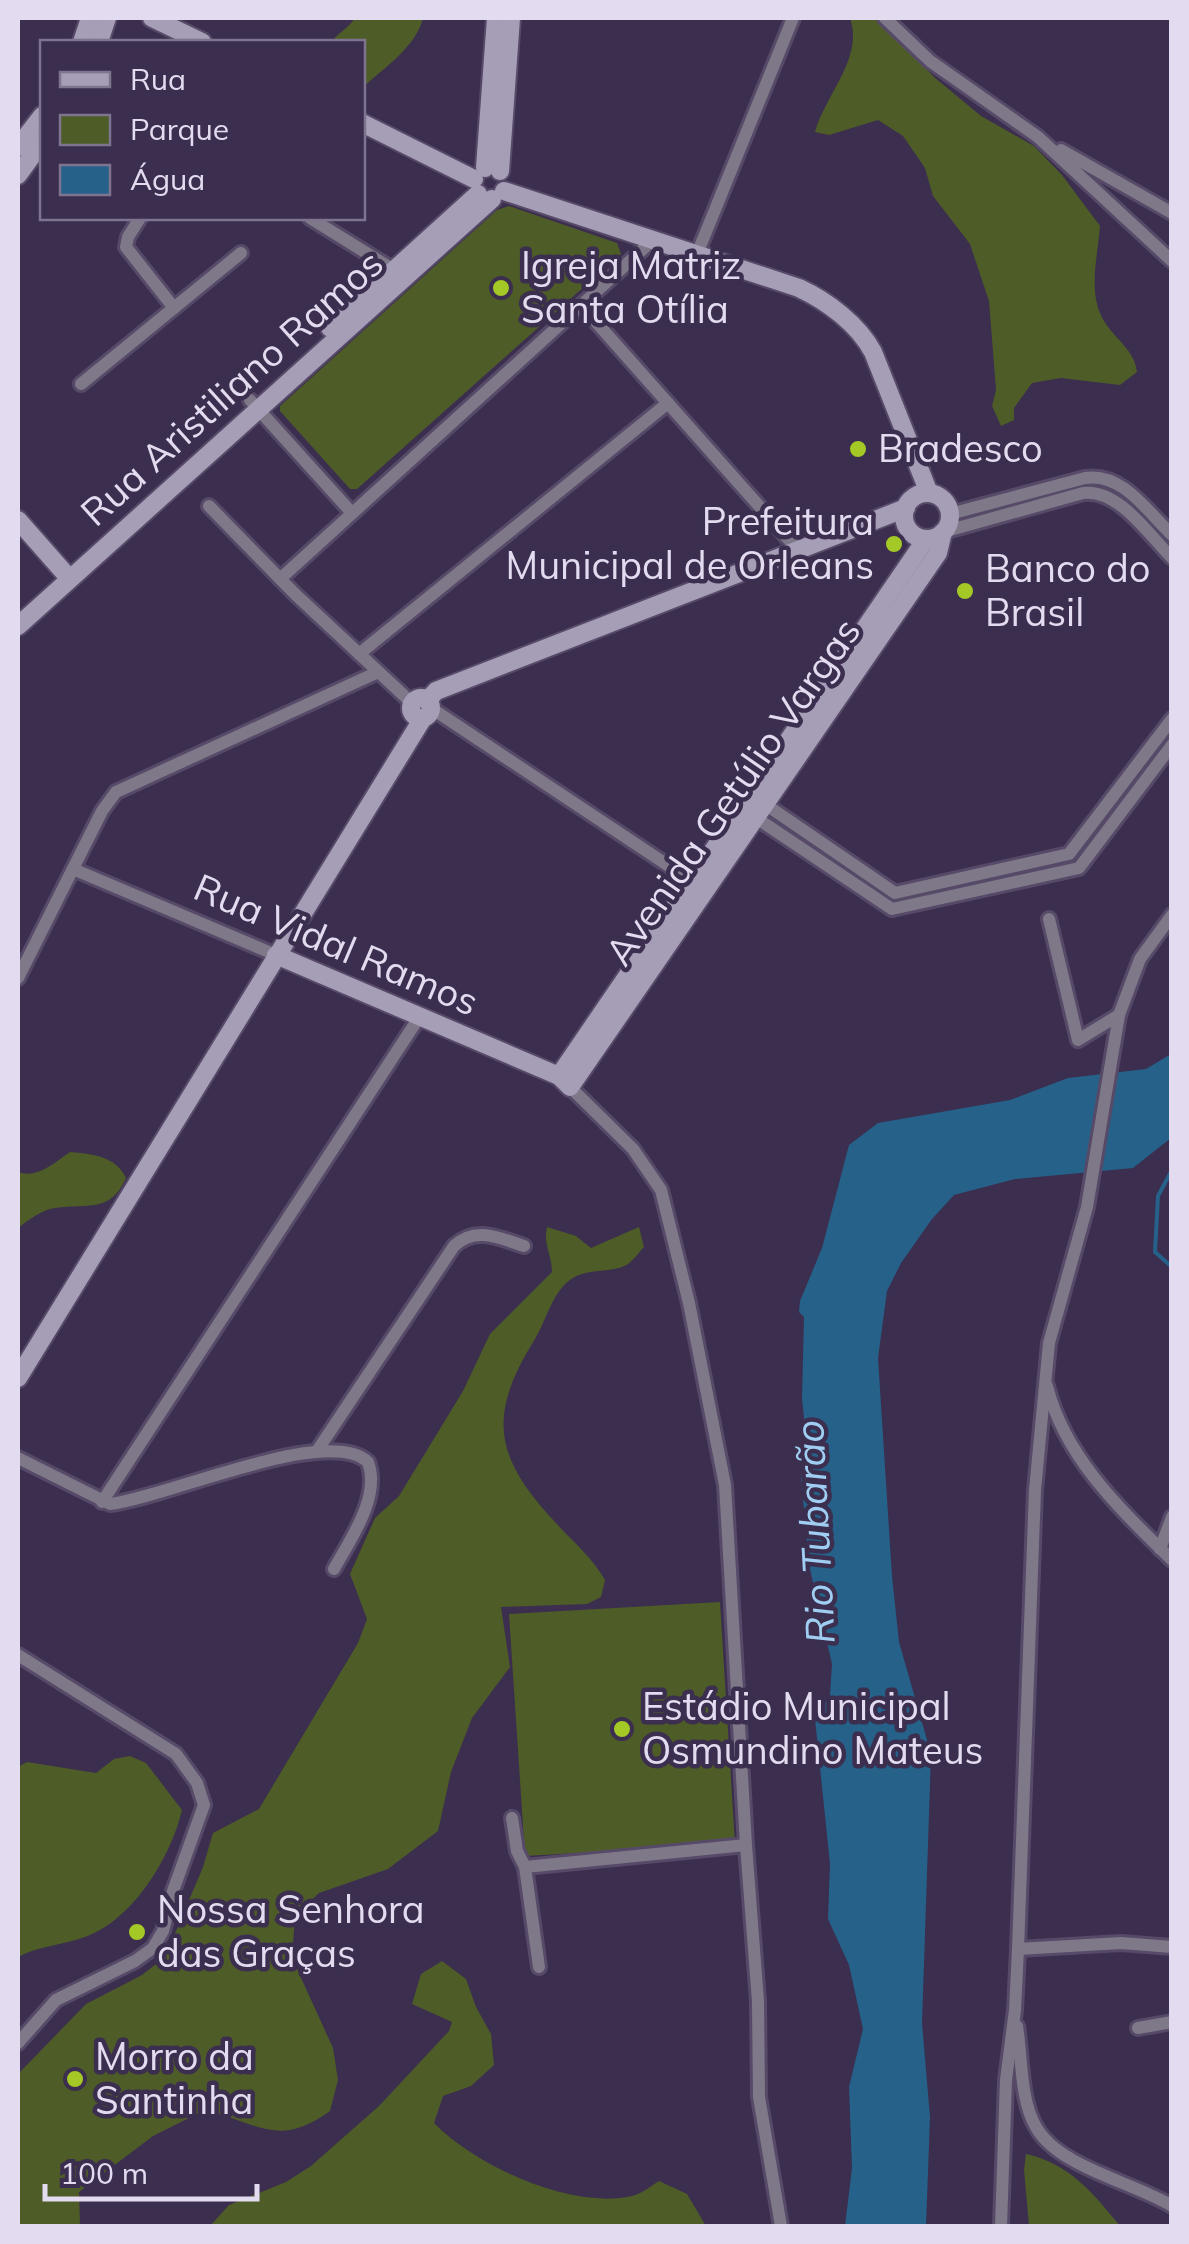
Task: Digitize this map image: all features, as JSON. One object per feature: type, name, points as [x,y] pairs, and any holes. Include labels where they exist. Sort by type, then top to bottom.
[{"type":"street","points":[[152,18],[198,40]]},
{"type":"street","points":[[489,184],[496,18]]},
{"type":"street","points":[[489,184],[511,18]]},
{"type":"street","points":[[698,254],[793,18]]},
{"type":"street","points":[[885,18],[930,62],[1038,137],[1172,213]]},
{"type":"street","points":[[18,148],[40,119]]},
{"type":"street","points":[[365,124],[489,184],[813,294],[860,332],[874,352],[930,493],[946,502],[940,528]]},
{"type":"street","points":[[1038,137],[1172,261]]},
{"type":"street","points":[[18,174],[40,145]]},
{"type":"street","name":"Rua Aristiliano Ramos","points":[[254,404],[489,184]]},
{"type":"street","name":"Rua Aristiliano Ramos","points":[[18,610],[65,573],[254,404],[489,184]]},
{"type":"street","points":[[139,220],[126,247],[174,308]]},
{"type":"street","points":[[313,220],[394,270]]},
{"type":"street","points":[[280,579],[653,240]]},
{"type":"street","points":[[81,384],[241,253]]},
{"type":"street","points":[[581,305],[798,550]]},
{"type":"street","points":[[359,654],[668,402]]},
{"type":"street","points":[[254,404],[352,514]]},
{"type":"street","points":[[906,508],[908,528],[940,528],[1085,478],[1108,478],[1172,536]]},
{"type":"street","points":[[1102,493],[1108,478]]},
{"type":"street","points":[[1010,505],[1082,492],[1102,493],[1172,558]]},
{"type":"street","points":[[18,1378],[436,691],[906,508],[915,496],[930,493]]},
{"type":"street","points":[[209,506],[378,672],[423,708],[699,886]]},
{"type":"street","points":[[18,520],[65,573]]},
{"type":"street","name":"Avenida Getúlio Vargas","points":[[564,1081],[940,528]]},
{"type":"street","name":"Rua Aristiliano Ramos","points":[[18,626],[65,573]]},
{"type":"street","points":[[18,978],[107,802],[124,786],[378,672]]},
{"type":"street","points":[[753,806],[895,893],[1069,854],[1172,719]]},
{"type":"street","points":[[753,806],[892,909],[1079,868],[1172,746]]},
{"type":"street","points":[[1123,785],[1136,794]]},
{"type":"street","points":[[1081,841],[1094,851]]},
{"type":"street","points":[[1036,862],[1039,878]]},
{"type":"street","points":[[849,880],[858,867]]},
{"type":"street","name":"Rua Vidal Ramos","points":[[74,869],[564,1081]]},
{"type":"street","points":[[984,874],[986,889]]},
{"type":"street","points":[[936,884],[938,899]]},
{"type":"street","points":[[1001,2226],[1006,2080],[1018,1949],[1035,1490],[1044,1375],[1054,1317],[1087,1207],[1119,1016],[1140,959],[1172,915]]},
{"type":"street","points":[[1049,919],[1078,1040],[1119,1016]]},
{"type":"street","points":[[102,1502],[420,1016]]},
{"type":"street","points":[[564,1081],[633,1149],[655,1178],[666,1206],[690,1303],[728,1510],[758,2001],[759,2097],[781,2226]]},
{"type":"street","points":[[317,1450],[454,1246],[474,1234],[524,1246]]},
{"type":"street","points":[[1044,1375],[1061,1427],[1080,1458],[1106,1493],[1172,1560]]},
{"type":"street","points":[[18,1458],[102,1502],[122,1502],[317,1450],[350,1451],[368,1462],[371,1472],[361,1516],[334,1569]]},
{"type":"street","points":[[1160,1549],[1172,1517]]},
{"type":"street","points":[[18,1655],[176,1754],[197,1783],[204,1805],[154,1948],[135,1962],[56,2000],[18,2043]]},
{"type":"street","points":[[512,1818],[517,1851],[525,1867],[539,1967]]},
{"type":"street","points":[[525,1867],[746,1845]]},
{"type":"street","points":[[1018,1949],[1121,1942],[1172,1947]]},
{"type":"street","points":[[1015,2010],[1036,2128],[1075,2161],[1172,2206]]},
{"type":"street","points":[[1138,2028],[1172,2022]]},
{"type":"green space","points":[[355,18],[423,18],[406,48],[365,85],[365,40],[334,40]]},
{"type":"green space","points":[[850,18],[879,18],[934,77],[981,116],[1034,146],[1062,175],[1100,226],[1097,303],[1104,321],[1132,356],[1137,372],[1120,385],[1061,378],[1032,383],[1014,408],[1014,420],[1001,426],[992,406],[996,390],[989,301],[970,244],[933,196],[925,168],[903,136],[878,120],[829,135],[815,132],[848,62],[853,33]]},
{"type":"green space","points":[[509,206],[617,243],[621,254],[357,489],[350,489],[280,411],[280,406],[497,210]]},
{"type":"green space","points":[[70,1152],[95,1155],[116,1165],[126,1178],[120,1189],[105,1202],[50,1209],[18,1228],[18,1172],[39,1172]]},
{"type":"green space","points":[[547,1227],[576,1236],[591,1248],[639,1227],[644,1247],[622,1267],[584,1273],[564,1286],[520,1366],[504,1413],[504,1435],[519,1476],[600,1572],[605,1580],[601,1597],[587,1604],[501,1607],[510,1667],[472,1718],[451,1772],[438,1831],[388,1869],[319,1893],[295,1916],[292,1958],[333,2048],[338,2080],[330,2111],[312,2122],[283,2131],[205,2110],[153,2136],[79,2192],[80,2226],[18,2226],[18,2074],[86,2004],[142,1975],[165,1957],[213,1833],[259,1809],[358,1643],[367,1619],[350,1574],[375,1518],[399,1496],[463,1391],[490,1334],[552,1272]]},
{"type":"green space","name":"Estádio Municipal Osmundino Mateus","points":[[720,1602],[735,1844],[525,1856],[509,1614]]},
{"type":"green space","points":[[130,1756],[146,1763],[182,1810],[159,1866],[134,1902],[102,1929],[18,1957],[18,1767],[27,1762],[96,1773],[114,1759]]},
{"type":"green space","points":[[442,1961],[466,1979],[491,2034],[494,2065],[471,2086],[443,2096],[434,2123],[474,2155],[499,2169],[581,2197],[635,2195],[659,2181],[687,2194],[706,2226],[210,2226],[229,2205],[286,2182],[311,2166],[379,2106],[449,2031],[452,2022],[412,2004],[421,1974]]},
{"type":"green space","points":[[1026,2154],[1068,2172],[1120,2226],[1029,2226]]},
{"type":"water","name":"Rio Tubarão","points":[[1171,1054],[1171,1138],[1133,1168],[1015,1179],[954,1195],[901,1263],[887,1291],[878,1358],[892,1576],[899,1642],[931,1754],[922,2023],[930,2117],[926,2226],[845,2226],[852,2168],[849,2087],[863,2029],[849,1965],[828,1919],[830,1864],[815,1719],[830,1695],[832,1664],[809,1565],[801,1476],[807,1446],[802,1399],[804,1317],[799,1312],[800,1301],[822,1248],[849,1145],[878,1123],[1010,1100],[1068,1078],[1146,1069]]},
{"type":"waterway","points":[[1172,1170],[1158,1196],[1155,1252],[1172,1267]]},
{"type":"place","name":"Igreja Matriz Santa Otília","points":[[501,288]]},
{"type":"place","name":"Bradesco","points":[[858,449]]},
{"type":"place","name":"Prefeitura Municipal de Orleans","points":[[894,544]]},
{"type":"place","name":"Banco do Brasil","points":[[965,591]]},
{"type":"place","name":"Estádio Municipal Osmundino Mateus","points":[[622,1729]]},
{"type":"place","name":"Nossa Senhora das Graças","points":[[137,1932]]},
{"type":"place","name":"Morro da Santinha","points":[[75,2079]]}]
